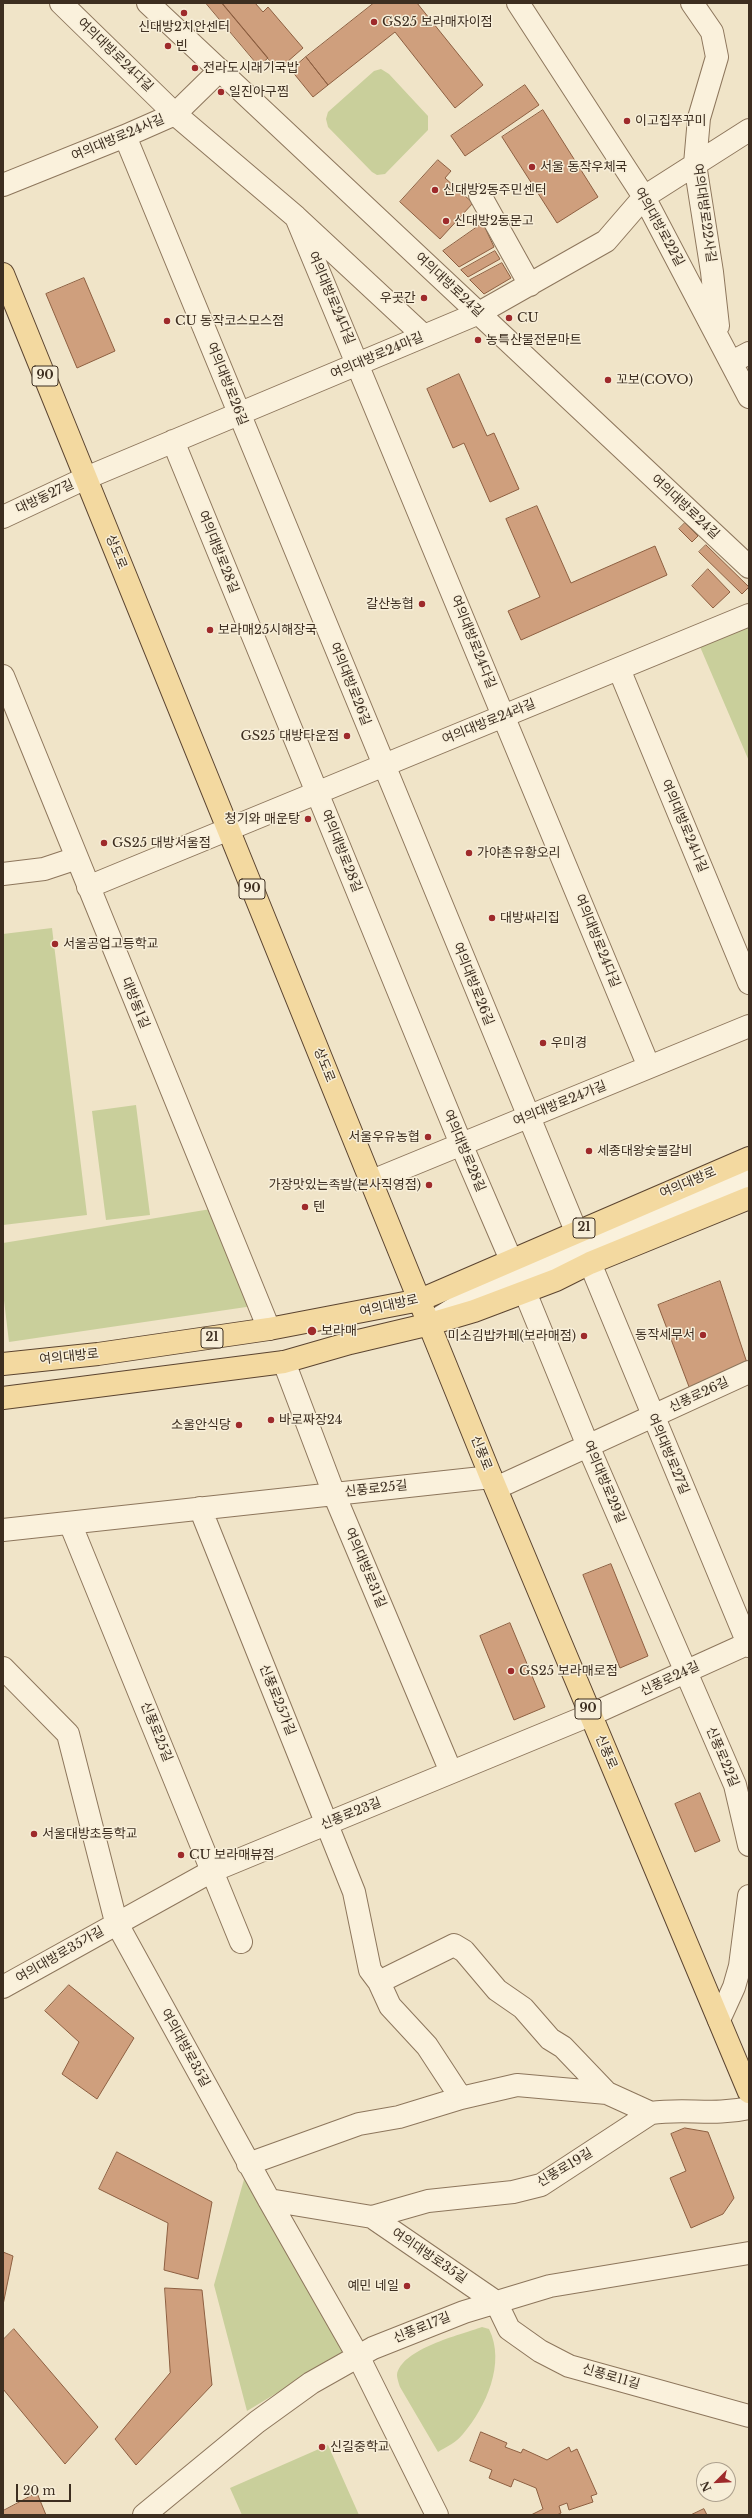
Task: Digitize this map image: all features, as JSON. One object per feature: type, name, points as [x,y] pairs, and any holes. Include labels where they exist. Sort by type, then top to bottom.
[{"type":"main road","name":"상도로","points":[[3,274],[420,1300]]},
{"type":"main road","name":"여의대방로","points":[[3,1364],[98,1354],[268,1329],[420,1300],[576,1231],[749,1158]]},
{"type":"main road","name":"여의대방로","points":[[3,1398],[284,1362],[350,1342],[430,1324],[474,1311],[525,1292],[590,1263],[749,1198]]},
{"type":"main road","name":"신풍로","points":[[420,1300],[493,1483],[749,2092]]},
{"type":"street","name":"여의대방로24다길","points":[[61,3],[175,114],[296,217],[424,336]]},
{"type":"street","name":"여의대방로24길","points":[[148,3],[749,567]]},
{"type":"street","name":"여의대방로22길","points":[[518,3],[644,198],[719,337],[740,358],[749,397]]},
{"type":"street","name":"여의대방로22사길","points":[[692,3],[712,32],[718,57],[699,118],[695,164],[712,272],[719,337]]},
{"type":"street","name":"여의대방로24사길","points":[[3,184],[125,136],[175,114],[220,70]]},
{"type":"street","name":"여의대방로24마길","points":[[86,478],[479,313],[606,241],[644,198],[749,130]]},
{"type":"street","name":"여의대방로26길","points":[[125,136],[576,1231]]},
{"type":"street","points":[[480,195],[530,285]]},
{"type":"street","name":"여의대방로24다길","points":[[296,217],[649,1067]]},
{"type":"street","name":"여의대방로28길","points":[[173,441],[461,1144],[511,1260]]},
{"type":"street","name":"대방동27길","points":[[3,517],[86,478]]},
{"type":"street","name":"여의대방로24라길","points":[[228,830],[749,615]]},
{"type":"street","name":"여의대방로24나길","points":[[618,669],[749,983]]},
{"type":"street","name":"대방동1길","points":[[3,676],[268,1329]]},
{"type":"street","points":[[88,887],[228,830]]},
{"type":"street","points":[[3,874],[44,869],[77,858]]},
{"type":"street","name":"여의대방로24가길","points":[[372,1181],[749,1026]]},
{"type":"street","points":[[430,1324],[496,1282],[749,1180]]},
{"type":"street","name":"여의대방로27길","points":[[590,1263],[749,1644]]},
{"type":"street","name":"여의대방로29길","points":[[525,1292],[588,1446],[686,1671]]},
{"type":"street","name":"여의대방로31길","points":[[284,1362],[334,1494],[451,1772]]},
{"type":"street","name":"신풍로26길","points":[[493,1483],[588,1446],[749,1372]]},
{"type":"street","name":"신풍로25길","points":[[3,1530],[334,1494],[493,1483]]},
{"type":"street","name":"신풍로25가길","points":[[200,1508],[354,1892],[366,1957],[370,1970],[379,1982],[390,2006],[427,2046],[461,2098]]},
{"type":"street","name":"신풍로25길","points":[[70,1522],[241,1942]]},
{"type":"street","name":"신풍로24길","points":[[590,1715],[749,1644]]},
{"type":"street","name":"여의대방로35길","points":[[3,1668],[68,1734],[116,1922],[268,2200],[372,2217],[496,2302]]},
{"type":"street","name":"신풍로22길","points":[[686,1671],[735,1785],[749,1845]]},
{"type":"street","name":"신풍로23길","points":[[116,1922],[212,1871],[590,1715]]},
{"type":"street","points":[[719,2020],[734,1987],[740,1966],[747,1930],[749,1902]]},
{"type":"street","name":"여의대방로35가길","points":[[3,1987],[116,1922]]},
{"type":"street","points":[[379,1982],[454,1945],[464,1951],[497,1990],[523,2008],[550,2039],[564,2047],[607,2093]]},
{"type":"street","points":[[248,2164],[359,2124],[399,2117],[461,2098],[517,2085],[607,2093],[651,2113]]},
{"type":"street","name":"신풍로19길","points":[[372,2217],[428,2201],[513,2192],[541,2185],[651,2113],[668,2110],[726,2113],[749,2108]]},
{"type":"street","points":[[268,2200],[358,2356],[437,2515]]},
{"type":"street","name":"신풍로17길","points":[[144,2515],[263,2418],[311,2382],[358,2356],[410,2332],[496,2302],[550,2286],[749,2253]]},
{"type":"street","name":"신풍로11길","points":[[496,2302],[509,2329],[540,2351],[569,2366],[749,2416]]},
{"type":"green space","points":[[381,69],[389,74],[428,116],[428,130],[385,174],[377,175],[372,172],[328,127],[326,119],[328,112],[374,71]]},
{"type":"green space","points":[[749,619],[749,761],[698,642]]},
{"type":"green space","points":[[52,928],[87,1215],[3,1225],[3,934]]},
{"type":"green space","points":[[136,1105],[150,1215],[106,1220],[92,1111]]},
{"type":"green space","points":[[211,1209],[253,1306],[9,1342],[3,1292],[3,1243]]},
{"type":"green space","points":[[245,2176],[346,2351],[247,2411],[214,2285]]},
{"type":"green space","points":[[482,2327],[489,2329],[494,2342],[494,2370],[491,2384],[479,2411],[461,2437],[438,2452],[400,2387],[397,2375],[401,2366],[420,2350],[446,2339]]},
{"type":"green space","points":[[328,2445],[359,2515],[242,2515],[230,2488]]},
{"type":"building","points":[[206,3],[222,3],[268,58],[259,66]]},
{"type":"building","points":[[222,3],[255,3],[263,12],[268,7],[303,48],[278,70]]},
{"type":"building","points":[[374,3],[417,3],[483,85],[455,108],[395,32],[328,85],[306,57]]},
{"type":"building","points":[[306,57],[328,85],[313,97],[291,70]]},
{"type":"building","points":[[525,85],[539,105],[465,156],[451,136]]},
{"type":"building","points":[[543,110],[598,197],[557,223],[502,137]]},
{"type":"building","name":"신대방2동주민센터","points":[[438,160],[451,171],[445,178],[473,203],[440,239],[400,202]]},
{"type":"building","points":[[483,223],[494,247],[459,267],[443,251]]},
{"type":"building","points":[[495,251],[500,259],[468,277],[461,270]]},
{"type":"building","points":[[502,263],[511,278],[484,294],[470,280]]},
{"type":"building","points":[[84,278],[115,351],[77,368],[46,294]]},
{"type":"building","points":[[459,374],[487,436],[494,433],[519,489],[490,502],[464,443],[453,448],[427,389]]},
{"type":"building","points":[[537,506],[571,583],[655,546],[667,575],[521,640],[508,611],[540,597],[506,519]]},
{"type":"building","points":[[685,523],[698,536],[692,542],[679,529]]},
{"type":"building","points":[[706,545],[749,587],[742,594],[699,552]]},
{"type":"building","points":[[708,569],[730,592],[713,608],[692,586]]},
{"type":"building","name":"동작세무서","points":[[720,1281],[748,1366],[691,1392],[658,1305]]},
{"type":"building","points":[[611,1564],[648,1656],[620,1668],[583,1575]]},
{"type":"building","points":[[510,1623],[545,1707],[514,1720],[480,1636]]},
{"type":"building","points":[[700,1793],[720,1841],[695,1852],[675,1804]]},
{"type":"building","points":[[69,1985],[134,2038],[97,2099],[62,2074],[79,2042],[45,2011]]},
{"type":"building","points":[[685,2128],[708,2132],[734,2198],[723,2214],[691,2228],[670,2178],[686,2171],[671,2134]]},
{"type":"building","points":[[117,2152],[212,2202],[198,2279],[164,2270],[168,2223],[99,2189]]},
{"type":"building","points":[[3,2252],[13,2256],[3,2305]]},
{"type":"building","points":[[165,2288],[202,2290],[212,2385],[136,2465],[115,2439],[170,2373]]},
{"type":"building","points":[[14,2329],[98,2427],[65,2464],[3,2389],[3,2340]]},
{"type":"building","points":[[481,2432],[507,2443],[505,2447],[521,2453],[523,2449],[547,2460],[569,2447],[571,2452],[577,2449],[597,2494],[591,2496],[593,2502],[569,2510],[567,2503],[559,2506],[561,2513],[557,2515],[531,2515],[543,2509],[536,2488],[514,2479],[511,2487],[489,2478],[492,2470],[470,2461]]},
{"type":"building","points":[[37,2493],[46,2515],[3,2515],[3,2511]]},
{"type":"building","points":[[704,2509],[707,2515],[691,2515]]},
{"type":"place","name":"신대방2치안센터","points":[[184,13]]},
{"type":"place","name":"GS25 보라매자이점","points":[[374,22]]},
{"type":"place","name":"빈","points":[[168,46]]},
{"type":"place","name":"전라도시래기국밥","points":[[195,68]]},
{"type":"place","name":"일진아구찜","points":[[221,92]]},
{"type":"place","name":"이고집쭈꾸미","points":[[627,121]]},
{"type":"place","name":"서울 동작우체국","points":[[532,167]]},
{"type":"place","name":"신대방2동주민센터","points":[[435,190]]},
{"type":"place","name":"신대방2동문고","points":[[446,221]]},
{"type":"place","name":"우곳간","points":[[424,298]]},
{"type":"place","name":"CU","points":[[509,318]]},
{"type":"place","name":"CU 동작코스모스점","points":[[167,321]]},
{"type":"place","name":"농특산물전문마트","points":[[478,340]]},
{"type":"place","name":"꼬보(COVO)","points":[[608,380]]},
{"type":"place","name":"갈산농협","points":[[422,604]]},
{"type":"place","name":"보라매25시해장국","points":[[210,630]]},
{"type":"place","name":"GS25 대방타운점","points":[[347,736]]},
{"type":"place","name":"청기와 매운탕","points":[[308,819]]},
{"type":"place","name":"GS25 대방서울점","points":[[104,843]]},
{"type":"place","name":"가야촌유황오리","points":[[469,853]]},
{"type":"place","name":"대방싸리집","points":[[492,918]]},
{"type":"place","name":"서울공업고등학교","points":[[55,944]]},
{"type":"place","name":"우미경","points":[[543,1043]]},
{"type":"place","name":"서울우유농협","points":[[428,1137]]},
{"type":"place","name":"세종대왕숯불갈비","points":[[589,1151]]},
{"type":"place","name":"가장맛있는족발(본사직영점)","points":[[429,1185]]},
{"type":"place","name":"텐","points":[[305,1207]]},
{"type":"place","name":"보라매","points":[[312,1331]]},
{"type":"place","name":"동작세무서","points":[[703,1335]]},
{"type":"place","name":"미소김밥카페(보라매점)","points":[[584,1336]]},
{"type":"place","name":"바로짜장24","points":[[271,1420]]},
{"type":"place","name":"소울안식당","points":[[239,1425]]},
{"type":"place","name":"GS25 보라매로점","points":[[511,1671]]},
{"type":"place","name":"서울대방초등학교","points":[[34,1834]]},
{"type":"place","name":"CU 보라매뷰점","points":[[181,1855]]},
{"type":"place","name":"예민 네일","points":[[407,2286]]},
{"type":"place","name":"신길중학교","points":[[322,2447]]}]
